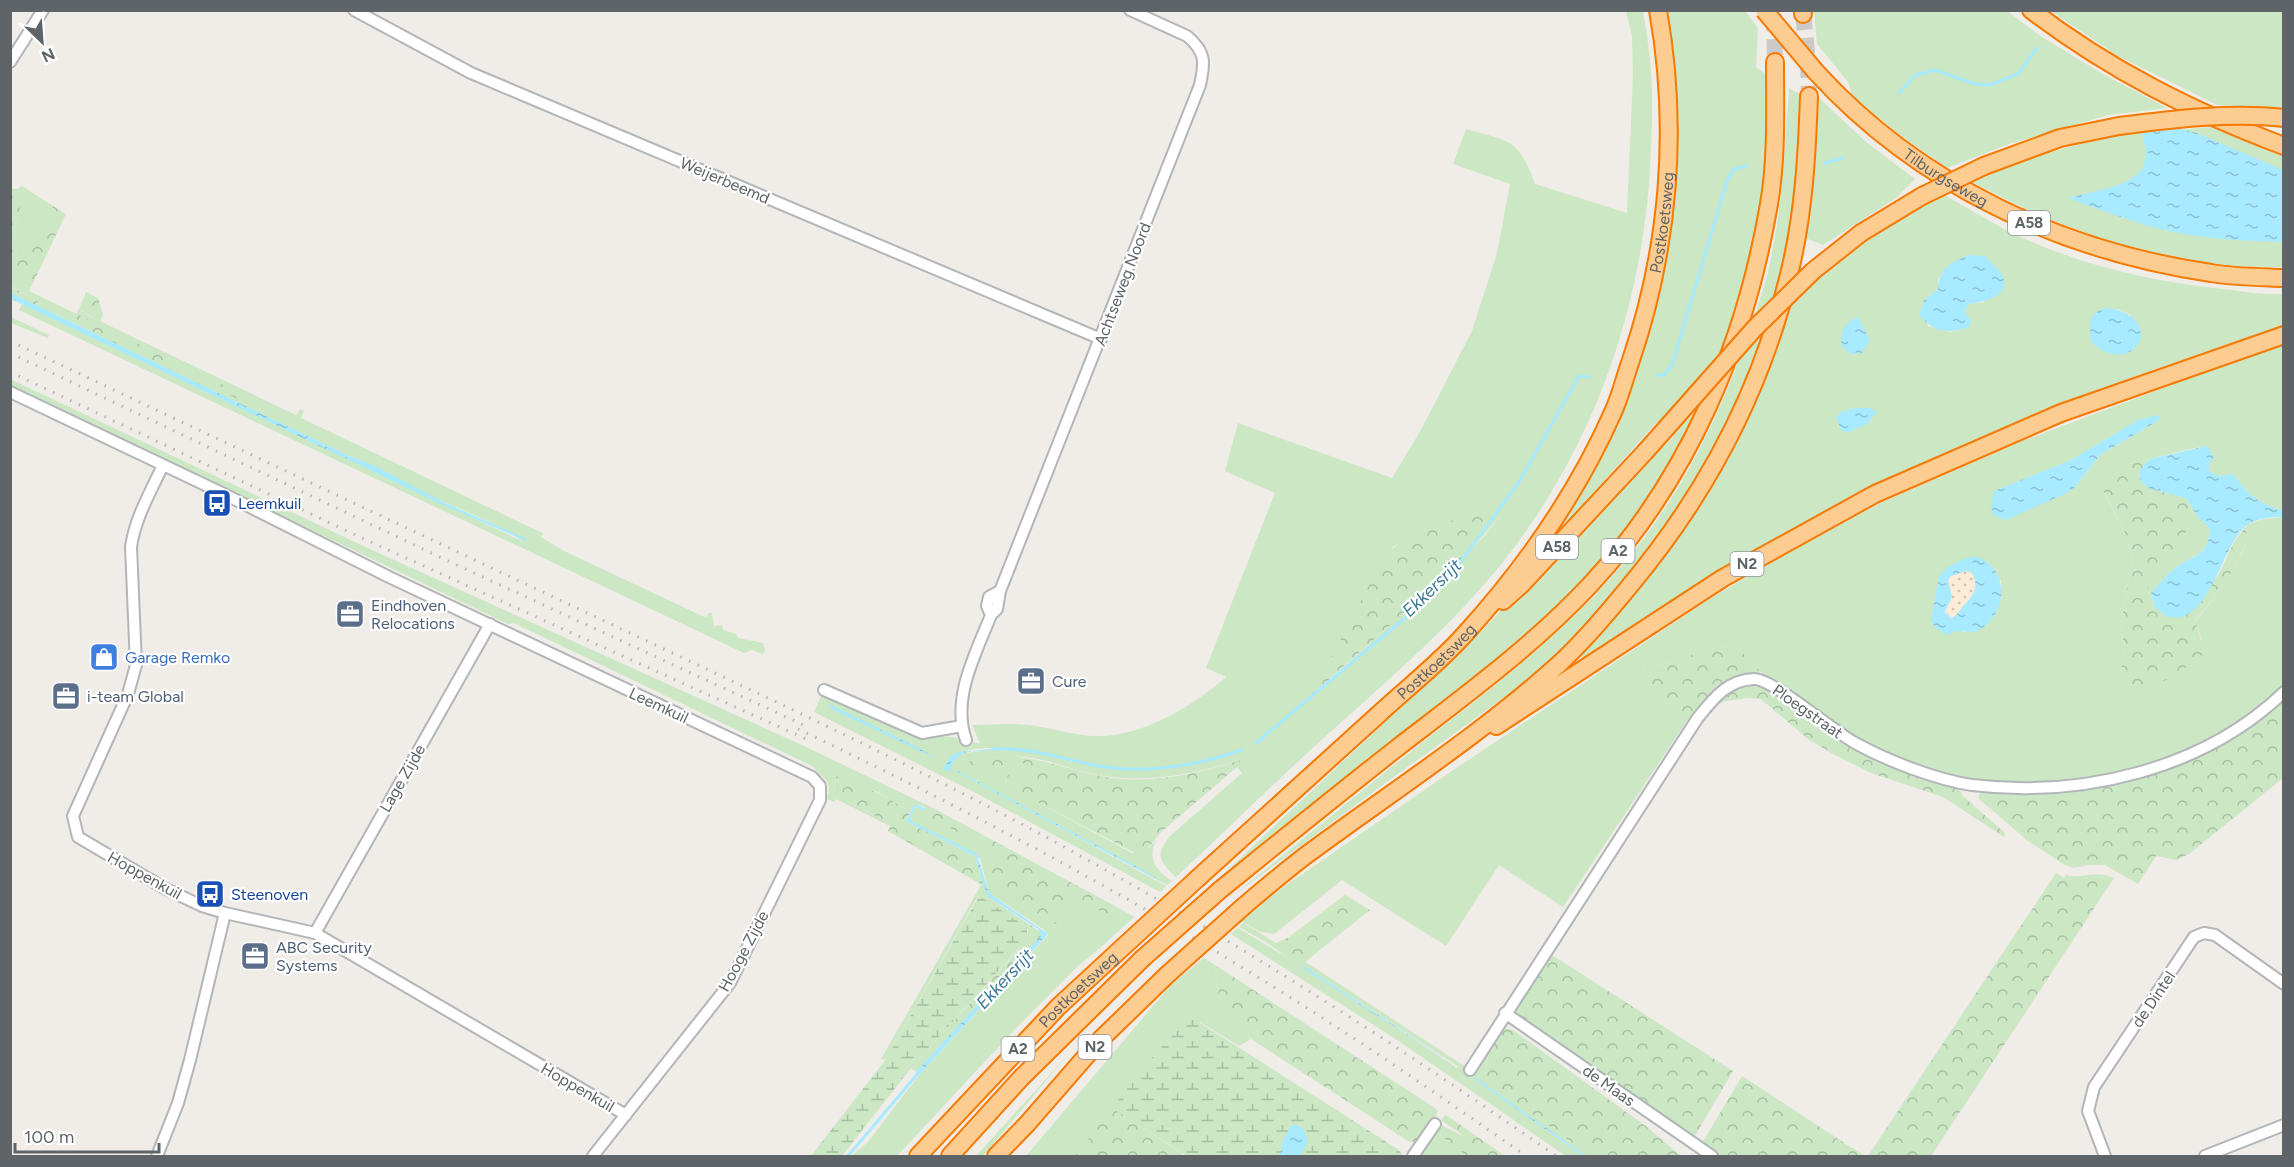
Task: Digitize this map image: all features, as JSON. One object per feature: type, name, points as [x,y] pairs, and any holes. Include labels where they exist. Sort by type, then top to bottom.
[{"type":"highway","name":"Postkoetsweg","points":[[918,1156],[1058,1007],[1463,636],[1522,565],[1569,495],[1615,407],[1637,342],[1654,280],[1661,238],[1669,155],[1669,111],[1663,35],[1658,10]]},
{"type":"highway","name":"Tilburgseweg","points":[[1764,10],[1816,72],[1848,104],[1897,146],[1981,200],[2026,222],[2130,258],[2213,274],[2283,278]]},
{"type":"highway","points":[[2031,10],[2130,77],[2245,132],[2283,146]]},
{"type":"highway","name":"Postkoetsweg","points":[[950,1156],[1030,1069],[1142,959],[1220,890],[1506,663],[1591,584],[1628,539],[1657,499],[1708,410],[1742,323],[1770,202],[1774,152],[1775,62]]},
{"type":"highway","name":"N2","points":[[1454,751],[1557,666],[1582,642],[1654,557],[1714,467],[1740,416],[1760,369],[1791,266],[1802,204],[1809,96]]},
{"type":"highway","name":"A58","points":[[1463,636],[1522,584],[1754,330],[1813,271],[1861,233],[1922,196],[1984,166],[2060,138],[2164,120],[2220,117],[2283,118]]},
{"type":"highway","name":"N2","points":[[996,1156],[1101,1039],[1168,974],[1244,906],[1303,857],[1454,751],[1518,713],[1588,664],[1723,578],[1875,494],[2061,413],[2283,335]]},
{"type":"highway","points":[[1006,1156],[1027,1124]]},
{"type":"street","points":[[10,62],[43,10]]},
{"type":"street","name":"Weijerbeemd","points":[[354,10],[471,73],[1101,339]]},
{"type":"street","name":"Achtseweg Noord","points":[[966,740],[962,726],[963,693],[991,615],[997,609],[1000,591],[1200,85],[1204,60],[1199,48],[1187,36],[1131,10]]},
{"type":"street","name":"Leemkuil","points":[[10,392],[163,465],[389,578],[812,777],[819,786]]},
{"type":"street","name":"Hoppenkuil","points":[[163,465],[145,502],[131,547],[136,665],[128,694],[73,816],[78,837],[166,889],[202,906],[315,933],[626,1115]]},
{"type":"street","name":"Lage Zijde","points":[[315,933],[490,624]]},
{"type":"street","name":"Ploegstraat","points":[[1470,1070],[1698,719],[1717,694],[1730,684],[1754,679],[1763,680],[1775,686],[1848,739],[1899,764],[1971,785],[2017,788],[2084,785],[2121,778],[2165,764],[2226,735],[2249,720],[2283,692]]},
{"type":"street","points":[[824,690],[922,733],[962,726]]},
{"type":"street","name":"Hooge Zijde","points":[[593,1156],[730,983],[820,800],[819,786]]},
{"type":"street","points":[[157,1156],[178,1103],[225,913]]},
{"type":"street","name":"de Dintel","points":[[2105,1156],[2088,1111],[2094,1087],[2194,937],[2204,933],[2215,935],[2283,984]]},
{"type":"street","name":"de Maas","points":[[1505,1013],[1712,1156]]},
{"type":"street","points":[[1407,1143],[1415,1153],[1435,1124]]},
{"type":"street","points":[[2205,1156],[2283,1125]]},
{"type":"green space","points":[[1626,11],[1643,11],[1650,57],[1651,137],[1648,197],[1631,297],[1600,394],[1580,440],[1556,485],[1528,528],[1484,585],[1408,662],[1176,877],[1161,858],[1165,842],[1242,773],[1237,767],[1240,760],[1205,770],[1170,776],[1116,778],[1087,773],[1045,760],[1012,757],[1034,768],[1026,783],[1019,779],[1016,785],[1024,795],[1132,853],[1145,852],[1156,840],[1152,853],[1153,859],[1161,873],[1172,881],[1167,885],[956,770],[1166,886],[1160,892],[974,792],[814,712],[822,694],[916,737],[941,736],[980,743],[972,725],[1006,724],[1036,726],[1100,736],[1116,735],[1151,725],[1184,708],[1213,688],[1226,677],[1206,668],[1275,493],[1225,471],[1238,423],[1392,478],[1421,430],[1472,331],[1497,253],[1510,184],[1453,164],[1466,129],[1493,136],[1511,144],[1523,157],[1535,184],[1627,213],[1633,75],[1632,36]],"holes":[[[1484,510],[1501,515],[1486,534],[1435,585],[1312,695],[1393,547],[1428,530]],[[998,748],[960,754],[943,769],[959,753],[974,749]],[[1006,756],[1011,757],[1004,771],[1007,777],[1005,785],[966,762]]]},
{"type":"green space","points":[[1668,11],[1745,11],[1758,28],[1756,67],[1767,75],[1764,168],[1751,256],[1736,314],[1717,370],[1692,425],[1663,477],[1630,527],[1593,573],[1552,615],[1487,670],[1216,881],[1484,629],[1631,471],[1647,464],[1674,436],[1657,422],[1558,532],[1552,533],[1617,415],[1674,190],[1678,109]]},
{"type":"green space","points":[[1814,11],[2007,11],[2039,35],[2101,73],[2167,108],[2108,115],[2009,144],[1947,168],[1899,134],[1852,96],[1849,83],[1817,44]]},
{"type":"green space","points":[[2051,11],[2283,11],[2283,108],[2217,105],[2118,56]]},
{"type":"green space","points":[[1789,88],[1805,97],[1802,152],[1785,267],[1758,354],[1733,417],[1709,463],[1650,554],[1575,639],[1519,687],[1233,896],[1534,653],[1614,575],[1656,522],[1688,470],[1716,416],[1739,360],[1762,292],[1769,268],[1780,201]]},
{"type":"green space","points":[[1816,95],[1866,142],[1915,179],[1896,198],[1823,245],[1803,237]]},
{"type":"green space","points":[[2213,127],[2283,155],[2283,267],[2201,262],[2122,245],[2045,217],[1971,181],[2016,162],[2109,136]]},
{"type":"green space","points":[[22,186],[53,206],[27,261],[17,256],[15,228],[20,213],[13,193],[11,196],[11,189],[18,189]]},
{"type":"green space","points":[[13,193],[19,195],[20,213],[15,228],[17,255],[26,261],[53,206],[66,214],[33,283],[20,277],[16,270],[11,270],[10,196]]},
{"type":"green space","points":[[1944,195],[2029,241],[2107,268],[2188,285],[2283,294],[2283,327],[2127,379],[2024,419],[1923,463],[1799,526],[1691,590],[1584,658],[1580,655],[1659,563],[1789,302],[1835,262],[1901,217]],"holes":[[[1946,268],[1985,302],[1969,304],[1964,312],[1961,329],[1950,332],[1928,326],[1924,300],[1938,289],[1938,279]],[[2117,309],[2132,315],[2089,329]],[[1869,408],[1867,424],[1858,427],[1847,409]]]},
{"type":"green space","points":[[10,270],[16,270],[20,277],[33,283],[29,291],[62,307],[57,315],[36,306],[38,301],[11,286]]},
{"type":"green space","points":[[10,286],[38,301],[36,306],[11,293]]},
{"type":"green space","points":[[86,292],[98,298],[103,314],[100,322],[79,309]]},
{"type":"green space","points":[[22,304],[524,542],[488,521],[424,493],[369,464],[170,370],[174,361],[76,314],[79,309],[89,316],[296,415],[300,409],[304,411],[301,418],[543,533],[541,537],[562,550],[702,616],[706,617],[712,613],[714,626],[722,625],[723,630],[736,634],[738,638],[763,643],[765,650],[763,654],[752,650],[744,653],[19,310]]},
{"type":"green space","points":[[62,307],[175,361],[170,370],[57,315]]},
{"type":"green space","points":[[11,317],[49,335],[48,338],[11,323]]},
{"type":"green space","points":[[2283,343],[2283,511],[2255,497],[2233,474],[2219,476],[2209,471],[2207,446],[2125,465],[2103,491],[2127,537],[2132,558],[2121,625],[2126,661],[2202,640],[2195,622],[2226,582],[2244,550],[2247,525],[2263,519],[2283,517],[2283,688],[2247,717],[2197,747],[2120,775],[2048,784],[1990,783],[1957,778],[1899,760],[1831,724],[1777,681],[1764,675],[1741,651],[1727,646],[1686,656],[1640,673],[1686,722],[1563,907],[1499,865],[1446,946],[1342,880],[1274,934],[1261,932],[1240,921],[1285,886],[1452,771],[1708,600],[1780,557],[1879,504],[2015,444]],"holes":[[[2138,420],[2158,421],[2100,455],[2074,488],[1994,491],[2071,460]],[[2001,580],[2000,597],[1994,615],[1982,628],[1974,632],[1961,631],[1932,614],[1935,601]]]},
{"type":"green space","points":[[10,379],[361,545],[804,746],[933,808],[929,817],[985,846],[1028,906],[1055,923],[1075,903],[1109,914],[1115,906],[1134,917],[1080,964],[1019,1025],[897,1156],[851,1156],[867,1143],[919,1075],[1048,935],[1043,929],[989,893],[980,858],[911,821],[910,818],[916,807],[923,810],[925,807],[915,804],[910,812],[876,791],[834,780],[835,795],[891,824],[890,826],[836,799],[834,802],[827,799],[828,782],[814,767],[514,623],[508,624],[11,386]]},
{"type":"green space","points":[[222,383],[256,400],[253,406],[219,390]]},
{"type":"green space","points":[[2150,459],[2140,470],[2140,480],[2148,488],[2186,498],[2194,512],[2179,546],[2154,577],[2149,587],[2147,592],[2151,593],[2155,607],[2218,576],[2234,542],[2247,525],[2244,549],[2226,582],[2195,621],[2205,653],[2169,678],[2127,694],[2126,688],[2122,688],[2117,672],[2126,661],[2121,625],[2132,558],[2127,537],[2103,490],[2104,477],[2125,465]]},
{"type":"green space","points":[[1484,510],[1501,515],[1457,564],[1311,696],[1384,557],[1418,533]]},
{"type":"green space","points":[[2194,512],[2210,528],[2206,545],[2198,554],[2174,569],[2151,593],[2147,592],[2149,583],[2184,537]]},
{"type":"green space","points":[[1727,646],[1741,651],[1761,672],[1730,680],[1715,690],[1686,722],[1640,673],[1686,656]]},
{"type":"green space","points":[[1755,684],[1772,691],[1808,721],[1856,747],[1959,788],[1963,796],[2005,833],[2004,837],[1943,797],[1871,773],[1835,755],[1808,739],[1761,699],[1726,701],[1713,706],[1731,690]]},
{"type":"green space","points":[[2283,698],[2283,778],[2189,854],[2176,860],[2156,856],[2138,884],[2105,865],[2073,868],[2065,865],[2028,841],[1979,799],[1979,794],[1989,791],[2084,788],[2122,782],[2166,768]]},
{"type":"green space","points":[[1006,756],[1040,761],[1096,775],[1132,779],[1187,774],[1241,760],[1237,767],[1160,833],[1145,852],[1137,854],[1024,795],[1016,785],[1019,779],[1026,783],[1033,768],[1011,757],[1004,771],[1010,775],[1005,785],[965,762]]},
{"type":"green space","points":[[838,775],[893,801],[910,812],[906,821],[975,856],[984,886],[888,831],[891,824],[835,795],[834,780]]},
{"type":"green space","points":[[933,808],[1115,906],[1109,914],[1075,903],[1055,924],[996,887],[985,846],[929,817]]},
{"type":"green space","points":[[2056,873],[2064,878],[2066,875],[2100,874],[2114,878],[1931,1156],[1868,1156]]},
{"type":"green space","points":[[981,885],[984,886],[987,896],[1029,924],[1027,927],[978,896],[886,1059],[881,1059]]},
{"type":"green space","points":[[1345,895],[1370,910],[1305,962],[1276,943],[1289,937]]},
{"type":"green space","points":[[979,896],[1027,927],[1027,939],[911,1068],[842,1156],[811,1156],[886,1059]]},
{"type":"green space","points":[[1243,923],[1286,949],[1472,1071],[1591,1156],[1586,1156],[1475,1078],[1583,1156],[1566,1156],[1394,1038],[1231,934],[1238,928],[1288,958],[1239,927]],"holes":[[[1304,966],[1459,1067],[1457,1068]]]},
{"type":"green space","points":[[1029,924],[1042,933],[1041,937],[916,1072],[911,1068],[1019,949],[1028,932]]},
{"type":"green space","points":[[1552,955],[1733,1071],[1690,1144],[1515,1016],[1515,1011]]},
{"type":"green space","points":[[1204,958],[1215,965],[1220,999],[1226,1014],[1251,1039],[1239,1046],[1200,1022],[1176,1031],[1075,1156],[1026,1156],[1170,986]]},
{"type":"green space","points":[[1215,965],[1435,1108],[1438,1111],[1436,1118],[1424,1136],[1414,1142],[1408,1141],[1251,1039],[1232,1021],[1222,1007]]},
{"type":"green space","points":[[1194,1019],[1399,1150],[1403,1156],[1187,1156],[1112,1108],[1164,1044],[1186,1023]]},
{"type":"green space","points":[[1504,1028],[1513,1030],[1647,1127],[1681,1156],[1591,1156],[1472,1071]]},
{"type":"green space","points":[[1067,1056],[983,1156],[976,1156]]},
{"type":"green space","points":[[1742,1076],[1866,1156],[1717,1156],[1701,1145]]},
{"type":"green space","points":[[1112,1108],[1183,1154],[1181,1156],[1075,1156]]},
{"type":"green space","points":[[1445,1115],[1505,1156],[1467,1156],[1436,1132],[1441,1125],[1465,1137],[1441,1120]]},
{"type":"green space","points":[[1436,1132],[1467,1156],[1421,1156]]},
{"type":"sand","points":[[1966,571],[1971,572],[1974,576],[1975,589],[1957,614],[1951,618],[1945,612],[1952,597],[1948,580],[1951,576]]},
{"type":"water","points":[[2134,118],[2197,133],[2283,170],[2283,242],[2226,239],[2169,231],[2068,198],[2120,185],[2133,178],[2142,169],[2146,156],[2144,140]]},
{"type":"water","points":[[1969,255],[1985,256],[2002,275],[2003,288],[1995,297],[1969,304],[1964,312],[1971,320],[1969,327],[1954,331],[1936,329],[1919,315],[1924,300],[1938,289],[1940,277],[1947,267]]},
{"type":"water","points":[[11,293],[349,456],[375,466],[443,502],[525,538],[526,541],[441,504],[11,299]]},
{"type":"water","points":[[2109,308],[2127,314],[2138,323],[2141,333],[2139,343],[2131,351],[2120,355],[2107,352],[2091,342],[2090,324],[2093,315]]},
{"type":"water","points":[[1858,317],[1870,340],[1862,353],[1851,354],[1842,347],[1841,337],[1846,325]]},
{"type":"water","points":[[1869,408],[1877,412],[1867,424],[1847,433],[1841,430],[1836,417],[1851,409]]},
{"type":"water","points":[[2158,415],[2161,417],[2158,421],[2100,455],[2074,488],[2067,493],[2006,520],[1993,515],[1991,507],[1994,491],[2071,460],[2138,420]]},
{"type":"water","points":[[2207,446],[2214,457],[2209,463],[2209,471],[2219,476],[2233,474],[2255,497],[2283,511],[2283,517],[2259,519],[2247,525],[2231,546],[2202,601],[2193,611],[2182,617],[2168,617],[2155,607],[2151,593],[2174,569],[2202,551],[2209,539],[2210,529],[2197,516],[2186,498],[2148,488],[2140,480],[2140,470],[2150,459]]},
{"type":"water","points":[[1978,557],[1996,572],[2000,582],[2000,603],[1989,623],[1979,630],[1957,631],[1946,635],[1934,626],[1931,620],[1939,576],[1948,567],[1966,558]],"holes":[[[1966,571],[1971,572],[1975,581],[1973,593],[1957,614],[1951,618],[1945,612],[1952,597],[1948,580],[1951,576]]]},
{"type":"water","points":[[829,704],[937,759],[834,710],[828,706]]},
{"type":"water","points":[[998,748],[963,754],[953,763],[949,772],[943,769],[951,756],[959,752]]},
{"type":"water","points":[[955,771],[1141,869],[1167,885]]},
{"type":"water","points":[[915,804],[924,808],[928,807],[923,810],[916,807],[910,818],[911,821],[977,854],[989,893],[1048,934],[919,1075],[916,1072],[1042,935],[1038,929],[987,896],[975,856],[906,821]]},
{"type":"water","points":[[1304,966],[1459,1068],[1303,968]]},
{"type":"water","points":[[1476,1078],[1586,1156],[1474,1079]]},
{"type":"water","points":[[1291,1125],[1304,1129],[1308,1143],[1300,1156],[1280,1156],[1282,1143]]},
{"type":"waterway","name":"Ekkersrijt","points":[[1899,93],[1916,75],[1935,70],[1975,84],[1990,85],[2018,74],[2037,48]]},
{"type":"waterway","name":"Ekkersrijt","points":[[1825,163],[1843,158]]},
{"type":"waterway","name":"Ekkersrijt","points":[[1657,376],[1665,374],[1672,365],[1727,181],[1734,169],[1746,166]]},
{"type":"waterway","name":"Ekkersrijt","points":[[1256,743],[1405,618],[1453,572],[1519,482],[1579,376],[1589,377]]},
{"type":"waterway","name":"Ekkersrijt","points":[[994,749],[1034,752],[1098,766],[1135,769],[1189,764],[1242,750]]},
{"type":"waterway","name":"Ekkersrijt","points":[[848,1156],[920,1071]]},
{"type":"tunnel","points":[[1803,14],[1809,96]]},
{"type":"tunnel","points":[[1774,15],[1775,62]]},
{"type":"railway","points":[[10,341],[762,695],[999,812],[1122,879],[1311,992],[1556,1156]]},
{"type":"railway","points":[[10,353],[446,560],[810,728]]},
{"type":"railway","points":[[10,372],[364,539],[806,739]]},
{"type":"railway","points":[[798,729],[1025,843],[1192,937],[1353,1037],[1526,1156]]},
{"type":"place","name":"Leemkuil","points":[[217,503]]},
{"type":"place","name":"Eindhoven Relocations","points":[[350,614]]},
{"type":"place","name":"Garage Remko","points":[[104,657]]},
{"type":"place","name":"Cure","points":[[1031,681]]},
{"type":"place","name":"i-team Global","points":[[66,696]]},
{"type":"place","name":"Steenoven","points":[[210,894]]},
{"type":"place","name":"ABC Security Systems","points":[[255,956]]}]
